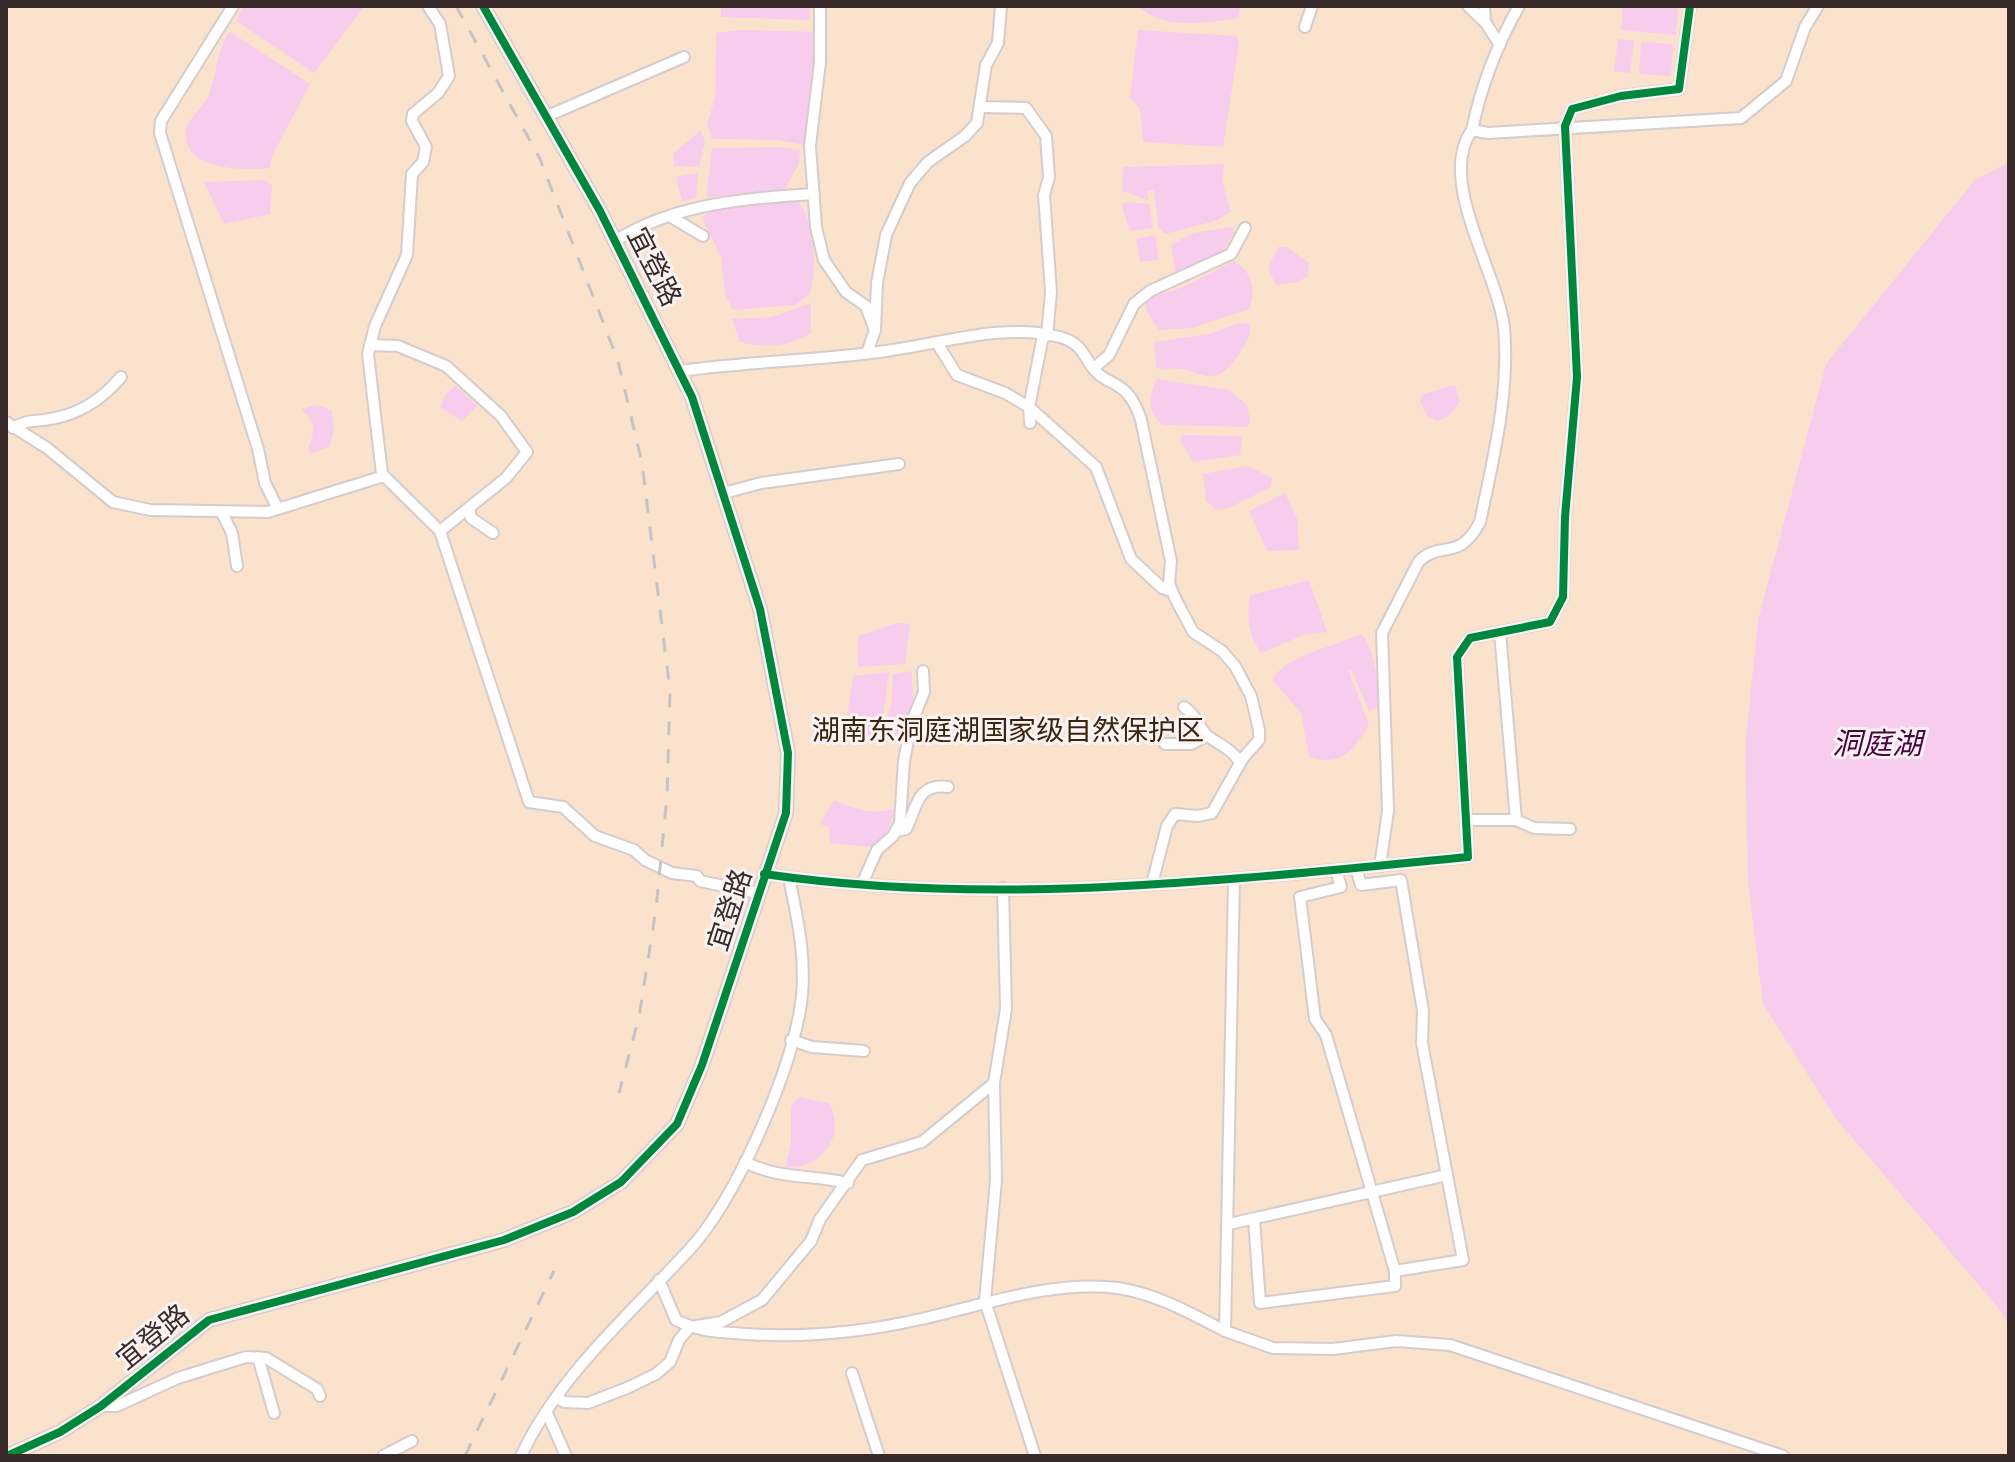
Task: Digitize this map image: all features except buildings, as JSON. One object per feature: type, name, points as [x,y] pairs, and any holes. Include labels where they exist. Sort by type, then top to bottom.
[{"type":"street","points":[[233,6],[161,121],[160,133],[258,449],[265,483],[278,509]]},
{"type":"street","points":[[428,6],[440,24],[449,76],[438,93],[413,114],[412,121],[426,147],[423,162],[412,174],[407,255],[368,354],[384,476],[440,531],[529,802],[563,807],[595,836],[634,850],[645,860],[672,873],[697,876],[700,881],[758,893]]},
{"type":"street","name":"宜登路","points":[[7,1456],[60,1432],[101,1406],[209,1320],[504,1240],[573,1212],[608,1193],[677,1124],[702,1065],[786,813],[788,753],[760,609],[724,493],[680,371],[615,241],[483,6]]},
{"type":"street","points":[[820,6],[820,62],[810,146],[824,260],[846,292],[866,306],[875,330]]},
{"type":"street","points":[[867,353],[875,330],[877,283],[886,235],[910,183],[928,162],[965,136],[977,123],[986,65],[998,43],[1001,6]]},
{"type":"street","points":[[1305,27],[1312,6]]},
{"type":"street","points":[[1468,6],[1485,22],[1500,45]]},
{"type":"street","points":[[1484,6],[1485,22]]},
{"type":"street","points":[[1380,866],[1388,811],[1382,633],[1419,561],[1429,552],[1462,547],[1475,530],[1501,411],[1504,330],[1500,307],[1461,186],[1466,138],[1472,130],[1477,105],[1500,45],[1519,6]]},
{"type":"street","points":[[764,874],[862,884],[1003,888],[1234,880],[1468,857],[1457,657],[1470,638],[1550,622],[1563,597],[1565,517],[1577,377],[1565,126],[1572,109],[1621,96],[1679,89],[1690,6]]},
{"type":"street","points":[[1472,130],[1488,133],[1565,126],[1741,118],[1786,81],[1805,27],[1818,6]]},
{"type":"street","points":[[545,117],[684,57]]},
{"type":"street","points":[[981,107],[1026,108],[1046,136],[1049,177],[1044,195],[1051,292],[1029,407],[1030,423]]},
{"type":"street","points":[[615,241],[638,226],[747,198],[814,194]]},
{"type":"street","points":[[671,217],[703,236]]},
{"type":"street","points":[[1094,368],[1109,355],[1134,304],[1150,291],[1231,254],[1245,228]]},
{"type":"street","points":[[680,371],[867,353],[993,334],[1045,336],[1078,345],[1094,368],[1124,388],[1135,402],[1171,561],[1169,583],[1172,591],[1193,632],[1222,651],[1235,666],[1251,696],[1259,740],[1240,762],[1212,813],[1198,816],[1175,814],[1167,826],[1152,884]]},
{"type":"street","points":[[937,343],[957,375],[1005,393],[1029,407],[1096,467],[1131,559],[1162,588],[1172,591]]},
{"type":"street","points":[[370,345],[398,346],[446,366],[501,416],[527,452],[506,478],[440,531]]},
{"type":"street","points":[[10,425],[65,415],[94,404],[121,377]]},
{"type":"street","points":[[10,425],[47,448],[113,502],[150,510],[222,513],[278,509],[384,476]]},
{"type":"street","points":[[724,493],[761,483],[899,464]]},
{"type":"street","points":[[469,508],[471,518],[493,533]]},
{"type":"street","points":[[222,513],[232,533],[237,566]]},
{"type":"street","points":[[1500,632],[1516,820]]},
{"type":"street","points":[[862,884],[877,850],[900,823],[904,761],[911,724],[924,692],[923,671]]},
{"type":"street","points":[[1184,707],[1197,716],[1206,736],[1234,752],[1240,762]]},
{"type":"street","points":[[1165,744],[1191,744],[1206,736]]},
{"type":"street","points":[[896,831],[906,829],[915,800],[925,790],[937,786],[948,787]]},
{"type":"street","points":[[1466,820],[1516,820],[1534,828],[1570,829]]},
{"type":"street","points":[[1356,868],[1361,885]]},
{"type":"street","points":[[1336,870],[1341,887]]},
{"type":"street","points":[[521,1456],[535,1424],[557,1397],[691,1248],[745,1162],[800,1009],[801,939],[789,878]]},
{"type":"street","points":[[1225,1331],[1234,880]]},
{"type":"street","points":[[1254,1219],[1260,1303],[1395,1286],[1395,1271],[1326,1035],[1315,1019],[1300,897],[1341,887],[1401,880],[1423,1011],[1422,1043],[1463,1260],[1395,1271]]},
{"type":"street","points":[[1003,888],[1006,1009],[994,1083],[996,1180],[985,1301],[1035,1456]]},
{"type":"street","points":[[791,1040],[812,1047],[864,1051]]},
{"type":"street","points":[[557,1397],[564,1402],[588,1403],[656,1374],[670,1362],[679,1340],[690,1327],[721,1322],[762,1300],[811,1241],[820,1219],[862,1160],[922,1142],[994,1083]]},
{"type":"street","points":[[745,1162],[780,1177],[818,1176],[848,1183]]},
{"type":"street","points":[[1229,1224],[1447,1175]]},
{"type":"street","points":[[659,1280],[676,1320],[690,1327],[777,1336],[850,1331],[921,1319],[985,1301],[1090,1288],[1118,1288],[1160,1298],[1225,1331],[1273,1348],[1333,1349],[1396,1341],[1450,1345],[1747,1451],[1783,1456]]},
{"type":"street","points":[[101,1406],[117,1406],[213,1365],[258,1357],[286,1368],[317,1389],[320,1396]]},
{"type":"street","points":[[258,1357],[274,1413]]},
{"type":"street","points":[[852,1373],[879,1456]]},
{"type":"street","points":[[548,1415],[566,1456]]},
{"type":"street","points":[[383,1456],[412,1441]]},
{"type":"green space","name":"湖南东洞庭湖国家级自然保护区","points":[[6,6],[2009,6],[2009,1456],[6,1456]]},
{"type":"water","points":[[244,6],[364,6],[314,73],[236,21]]},
{"type":"water","points":[[721,6],[810,6],[809,20],[721,17]]},
{"type":"water","points":[[1138,6],[1240,6],[1238,18],[1186,23],[1160,19]]},
{"type":"water","points":[[1623,6],[1678,6],[1676,35],[1621,30]]},
{"type":"water","points":[[740,30],[817,32],[812,127],[804,145],[778,140],[712,139],[707,123],[715,99],[716,33]]},
{"type":"water","points":[[1138,30],[1236,36],[1239,43],[1223,147],[1143,142],[1140,109],[1130,98]]},
{"type":"water","points":[[229,31],[310,84],[272,156],[270,168],[217,166],[193,154],[187,144],[187,126],[209,94]]},
{"type":"water","points":[[1618,39],[1634,41],[1630,73],[1614,71]]},
{"type":"water","points":[[1641,42],[1673,44],[1671,76],[1639,74]]},
{"type":"water","points":[[701,130],[705,142],[699,167],[674,166],[673,154]]},
{"type":"water","points":[[780,147],[800,150],[799,164],[784,190],[706,197],[712,148]]},
{"type":"water","name":"洞庭湖","points":[[2009,162],[2009,1327],[2001,1311],[1836,1119],[1763,1004],[1748,883],[1745,748],[1758,620],[1826,364],[1974,181]]},
{"type":"water","points":[[1224,164],[1222,181],[1231,211],[1218,220],[1165,234],[1158,226],[1154,190],[1147,191],[1148,200],[1122,191],[1123,167]]},
{"type":"water","points":[[698,173],[696,198],[682,201],[676,177]]},
{"type":"water","points":[[264,180],[272,185],[270,214],[224,224],[204,182]]},
{"type":"water","points":[[795,198],[808,219],[811,231],[814,270],[810,294],[795,305],[733,310],[725,294],[721,257],[702,218],[712,209]]},
{"type":"water","points":[[1121,204],[1149,204],[1153,228],[1130,231]]},
{"type":"water","points":[[1232,227],[1234,232],[1223,252],[1176,275],[1171,245],[1193,233]]},
{"type":"water","points":[[1155,235],[1159,260],[1140,262],[1136,239]]},
{"type":"water","points":[[1278,247],[1287,247],[1309,263],[1308,276],[1298,282],[1276,285],[1268,268]]},
{"type":"water","points":[[1234,261],[1249,276],[1253,288],[1249,309],[1192,328],[1159,330],[1146,310],[1146,299],[1183,287]]},
{"type":"water","points":[[811,303],[811,333],[777,345],[740,342],[732,319],[772,317]]},
{"type":"water","points":[[1240,323],[1250,324],[1248,340],[1229,367],[1220,374],[1204,376],[1186,370],[1161,370],[1156,367],[1154,342],[1209,334]]},
{"type":"water","points":[[1157,379],[1229,390],[1247,405],[1250,420],[1247,427],[1163,425],[1154,415],[1151,404]]},
{"type":"water","points":[[1455,385],[1460,401],[1449,416],[1437,421],[1427,416],[1420,402],[1423,394]]},
{"type":"water","points":[[456,386],[477,406],[462,421],[440,407],[446,394]]},
{"type":"water","points":[[317,405],[332,410],[334,431],[329,447],[312,453],[308,449],[312,423],[301,409]]},
{"type":"water","points":[[1183,435],[1242,436],[1240,455],[1193,462],[1180,439]]},
{"type":"water","points":[[1248,466],[1272,478],[1271,487],[1229,508],[1217,510],[1206,501],[1203,474]]},
{"type":"water","points":[[1285,493],[1297,518],[1299,550],[1267,551],[1249,511]]},
{"type":"water","points":[[1309,580],[1327,632],[1304,635],[1261,653],[1250,626],[1250,595]]},
{"type":"water","points":[[897,623],[910,624],[905,664],[858,667],[858,636]]},
{"type":"water","points":[[1361,634],[1370,648],[1376,669],[1377,708],[1369,711],[1352,671],[1348,669],[1369,725],[1351,749],[1338,758],[1320,760],[1309,757],[1301,713],[1273,681],[1277,673],[1297,659]]},
{"type":"water","points":[[912,671],[913,702],[903,735],[882,734],[891,706],[893,674]]},
{"type":"water","points":[[889,672],[881,731],[872,735],[840,733],[847,717],[853,676]]},
{"type":"water","points":[[834,800],[864,810],[879,812],[895,809],[887,834],[869,847],[830,843],[829,827],[820,824]]},
{"type":"water","points":[[799,1097],[829,1103],[834,1115],[833,1138],[820,1157],[810,1163],[786,1167],[791,1142],[791,1107]]},
{"type":"railway","points":[[456,6],[540,159],[618,361],[642,463],[670,691],[667,796],[656,909],[639,1017],[619,1093]]},
{"type":"railway","points":[[465,1456],[554,1271]]},
{"type":"cycle path","points":[[7,1456],[60,1432],[101,1406],[209,1320],[504,1240],[573,1212],[621,1182],[677,1124],[702,1065],[786,813],[788,753],[760,609],[692,397],[600,211],[483,6]]},
{"type":"cycle path","points":[[764,874],[852,884],[940,889],[1028,889],[1205,881],[1468,857],[1457,657],[1470,638],[1550,622],[1563,597],[1565,517],[1577,377],[1565,126],[1572,109],[1621,96],[1679,89],[1690,6]]}]
